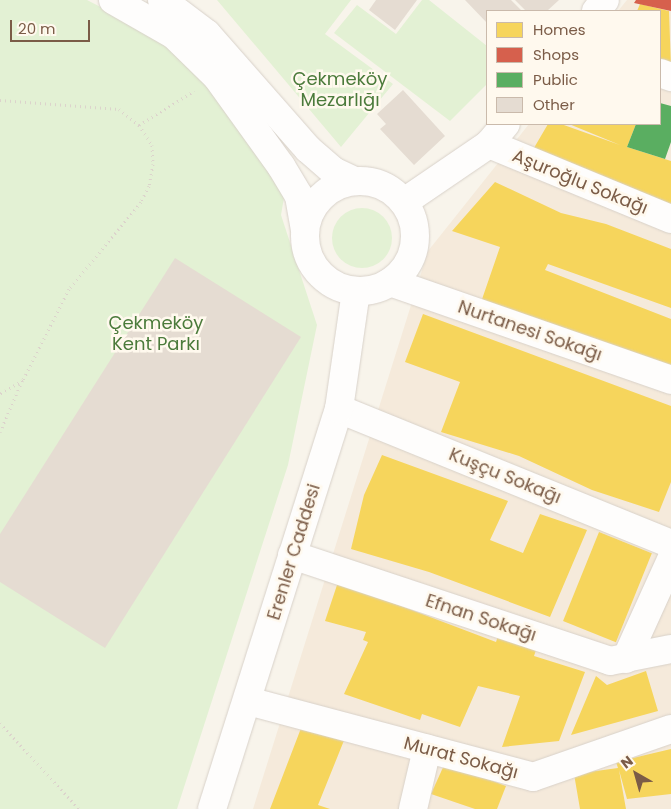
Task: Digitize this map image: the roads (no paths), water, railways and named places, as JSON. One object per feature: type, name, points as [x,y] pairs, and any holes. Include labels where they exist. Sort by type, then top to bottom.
[{"type":"street","points":[[114,0],[174,35],[217,78],[281,166],[299,196],[306,247],[313,264],[324,277],[339,287],[356,291],[390,282],[403,271],[412,255],[416,237],[413,218],[404,202],[390,189],[373,182],[354,181],[336,186],[321,197],[310,213],[305,230]]},
{"type":"street","points":[[162,0],[207,34],[308,149],[333,171],[354,181]]},
{"type":"street","points":[[597,10],[605,0]]},
{"type":"street","points":[[404,202],[498,134]]},
{"type":"street","name":"Aşuroğlu Sokağı","points":[[498,134],[671,219]]},
{"type":"street","name":"Nurtanesi Sokağı","points":[[390,282],[671,380]]},
{"type":"street","name":"Erenler Caddesi","points":[[212,809],[248,701],[338,408],[356,291]]},
{"type":"street","name":"Kuşçu Sokağı","points":[[338,408],[671,544]]},
{"type":"street","name":"Efnan Sokağı","points":[[292,555],[610,661],[671,650]]},
{"type":"street","points":[[626,659],[671,560]]},
{"type":"street","name":"Murat Sokağı","points":[[248,701],[533,776],[671,729]]},
{"type":"street","points":[[413,809],[427,749]]},
{"type":"park label","name":"Çekmeköy Mezarlığı","points":[[340,90]]},
{"type":"park label","name":"Çekmeköy Kent Parkı","points":[[156,334]]}]
